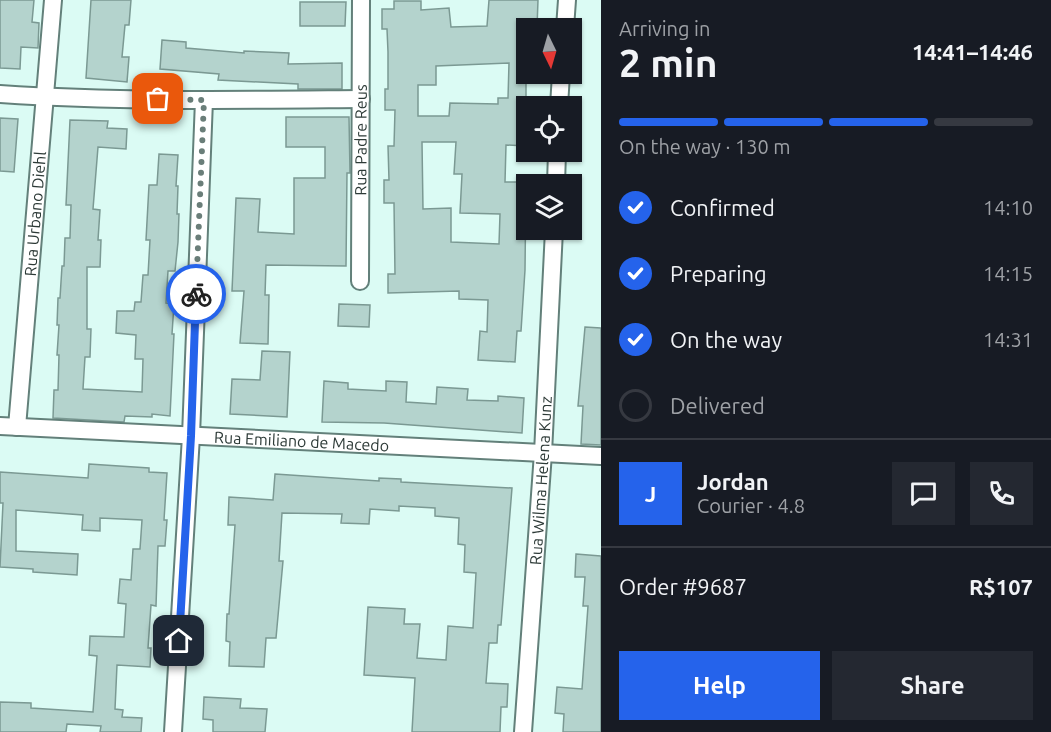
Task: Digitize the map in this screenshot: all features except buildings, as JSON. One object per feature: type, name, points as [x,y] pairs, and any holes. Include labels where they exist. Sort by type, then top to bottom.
[{"type":"street","name":"Rua Urbano Diehl","points":[[8,426],[45,97],[53,0]]},
{"type":"street","name":"Rua Padre Reus","points":[[360,281],[361,0]]},
{"type":"street","points":[[566,18],[567,0]]},
{"type":"street","points":[[0,94],[204,100],[362,99]]},
{"type":"street","points":[[173,732],[191,436],[204,100]]},
{"type":"street","name":"Rua Wilma Helena Kunz","points":[[523,732],[543,453],[554,240]]},
{"type":"street","name":"Rua Emiliano de Macedo","points":[[8,426],[601,456]]},
{"type":"way so far","points":[[158,99],[204,100],[196,294]]},
{"type":"route","points":[[179,641],[191,436],[196,294]]}]
